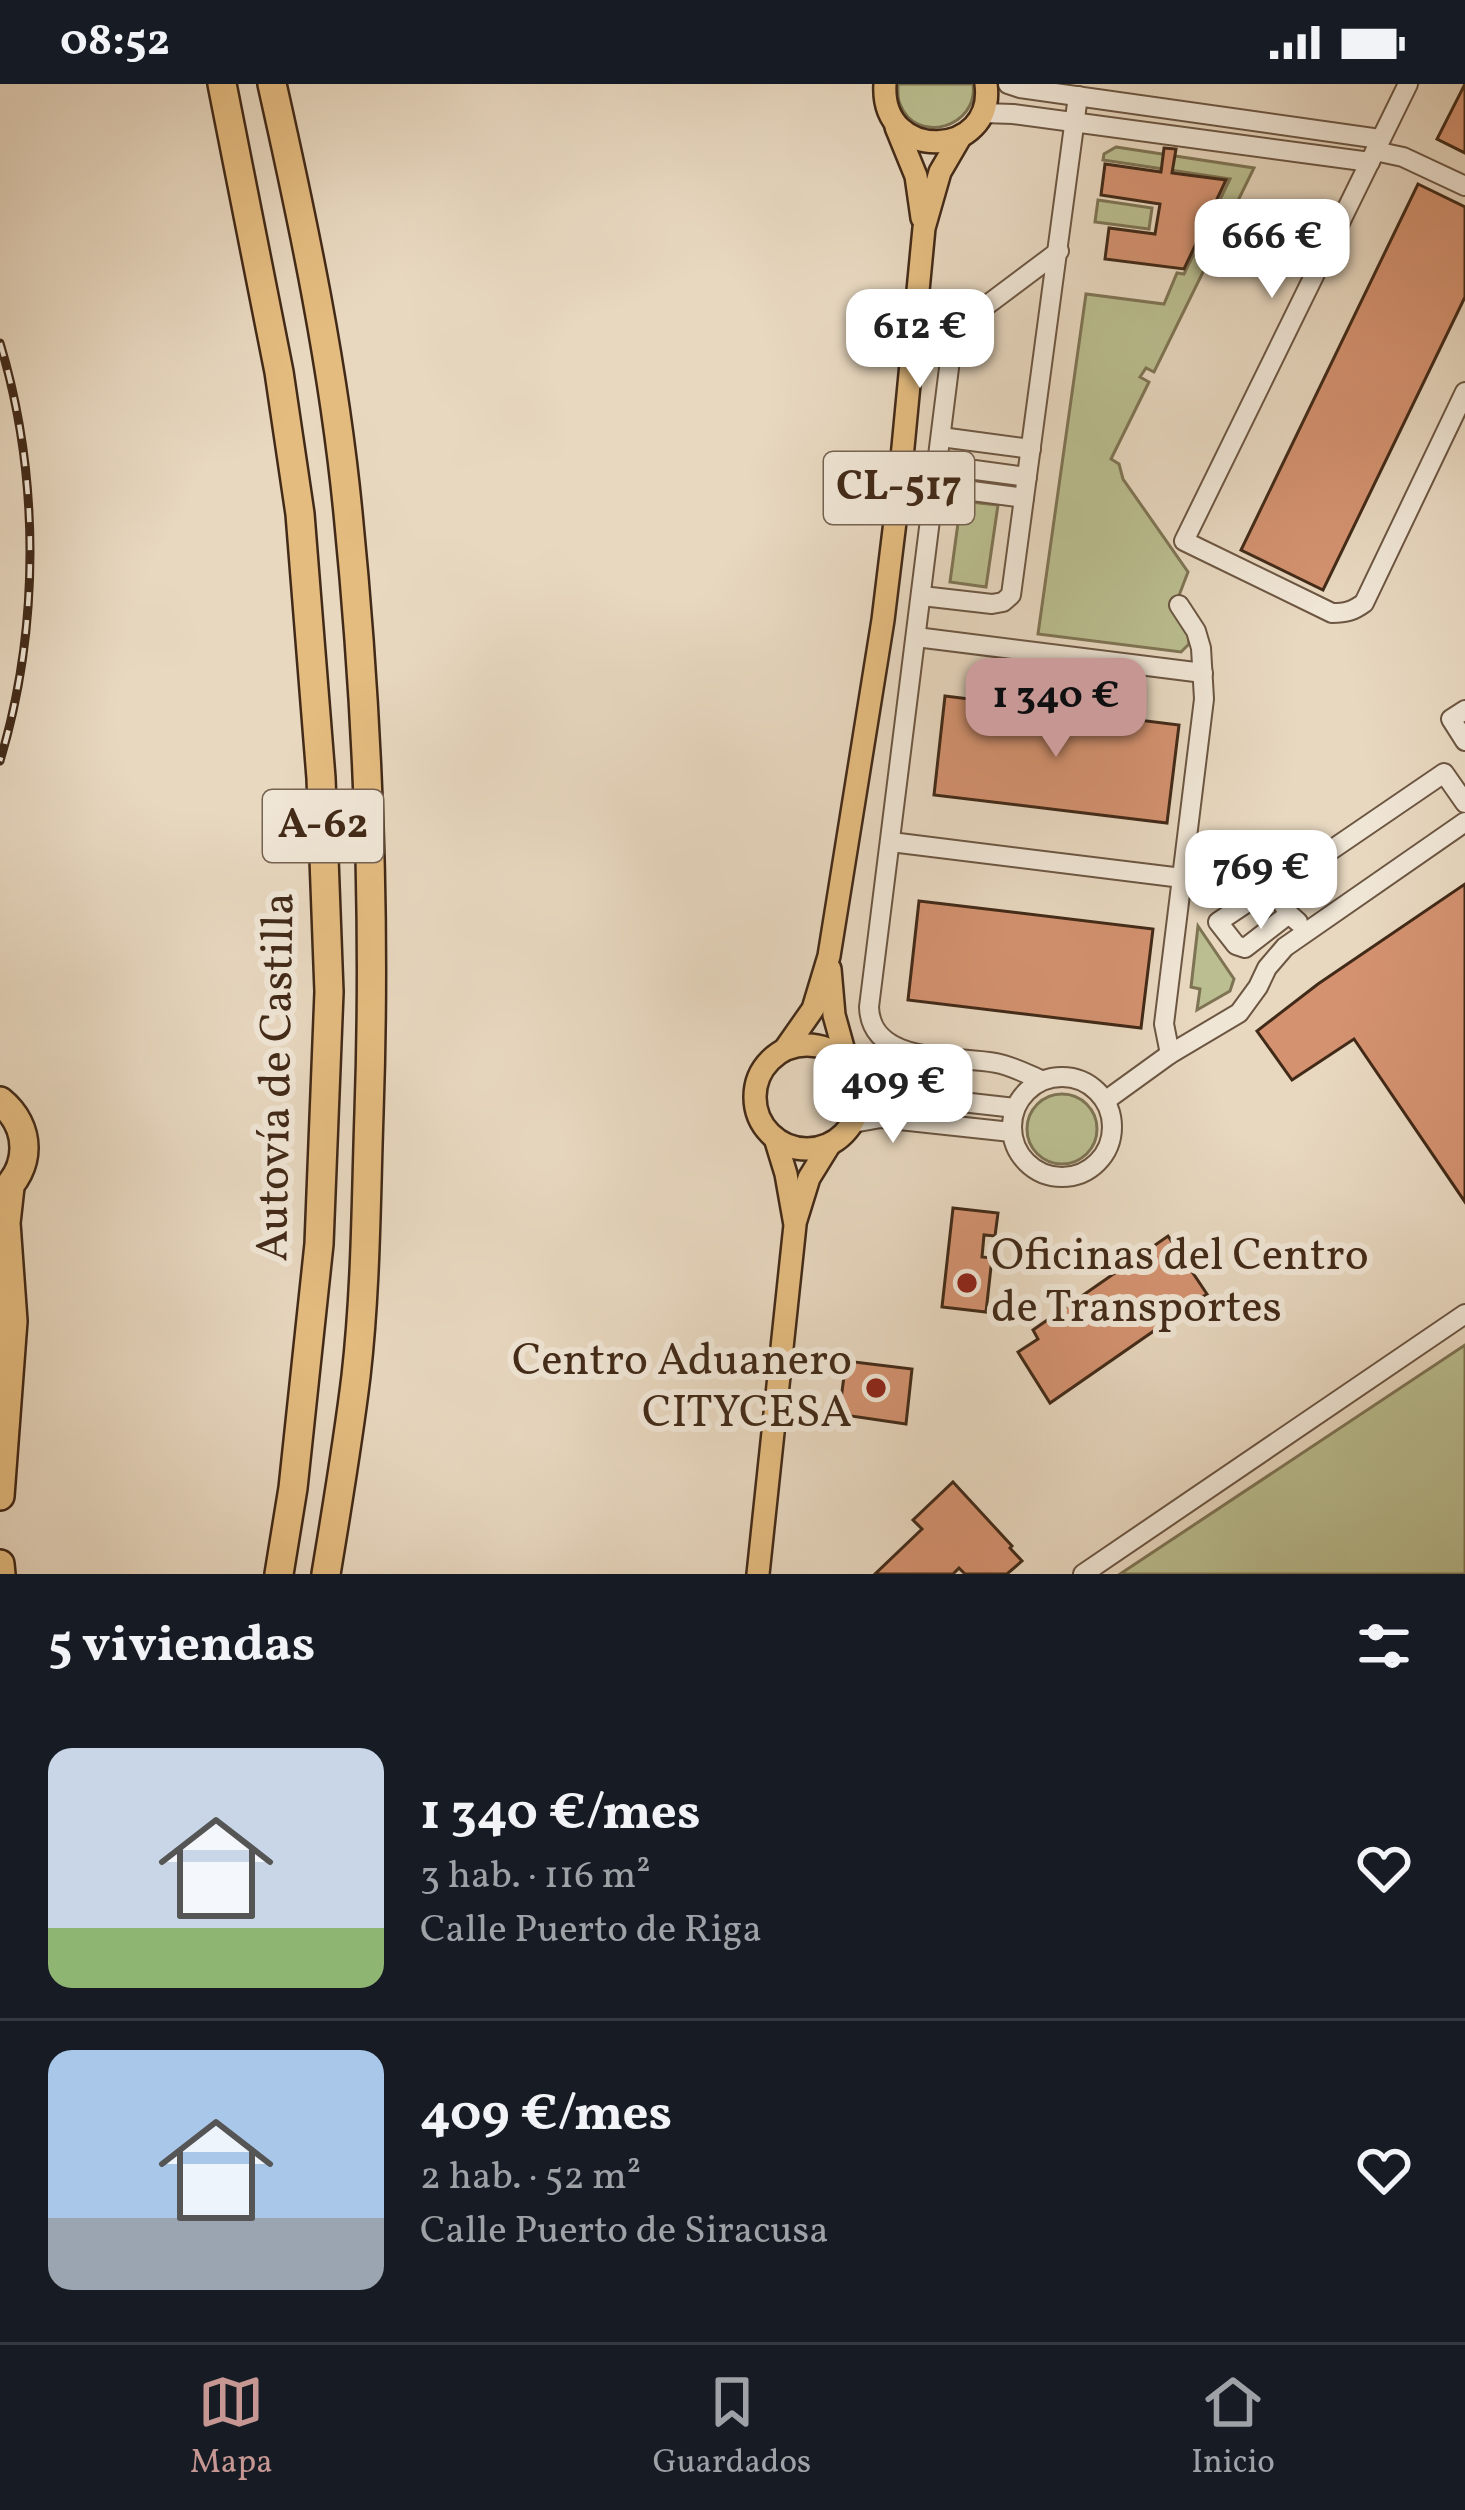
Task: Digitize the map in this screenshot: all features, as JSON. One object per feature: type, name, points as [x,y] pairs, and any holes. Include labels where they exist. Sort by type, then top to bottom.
[{"type":"highway","name":"Autovía de Castilla","points":[[222,84],[280,372],[300,514],[321,778],[329,992],[319,1244],[279,1574]]},
{"type":"highway","name":"Autovía de Castilla","points":[[272,84],[306,233],[331,385],[348,511],[369,771],[373,991],[365,1242],[356,1373],[326,1574]]},
{"type":"highway","points":[[0,1101],[20,1124],[25,1141],[20,1173],[5,1191],[13,1321],[0,1496]]},
{"type":"highway","points":[[343,1574],[356,1373]]},
{"type":"highway","points":[[0,1564],[1,1574]]},
{"type":"main road","name":"CL-517","points":[[885,84],[886,106],[916,176],[924,228]]},
{"type":"main road","points":[[983,113],[986,84]]},
{"type":"main road","name":"CL-517","points":[[795,1225],[775,1138],[761,1122],[755,1102],[757,1081],[813,1009],[830,956],[883,620],[924,228],[940,172],[961,136],[983,113]]},
{"type":"main road","points":[[893,121],[905,134],[921,141],[938,143],[961,136]]},
{"type":"main road","name":"CL-517","points":[[758,1574],[795,1225],[809,1178],[830,1144],[853,1123],[859,1102],[834,1015],[830,956]]},
{"type":"main road","points":[[784,1049],[807,1044],[829,1049],[852,1072]]},
{"type":"main road","points":[[775,1138],[792,1148],[830,1144]]},
{"type":"street","points":[[1008,84],[1375,150],[1403,157],[1465,186]]},
{"type":"street","points":[[1408,84],[1184,542],[1332,614],[1347,613],[1364,603],[1465,392]]},
{"type":"street","points":[[922,596],[992,604],[1011,595],[1078,96]]},
{"type":"street","points":[[983,113],[1375,150]]},
{"type":"street","points":[[1041,1080],[1002,1064],[895,1048],[878,1036],[869,1007],[952,344],[968,320],[1059,251]]},
{"type":"street","points":[[941,436],[1031,449]]},
{"type":"street","points":[[938,465],[1028,477]]},
{"type":"street","points":[[935,486],[1024,498]]},
{"type":"street","points":[[1171,1054],[1164,1024],[1204,699],[1201,647],[1179,604]]},
{"type":"street","points":[[916,638],[1203,674]]},
{"type":"street","points":[[1465,710],[1450,719],[1465,741]]},
{"type":"street","points":[[1299,872],[1444,773],[1465,803]]},
{"type":"street","points":[[1106,1101],[1239,1013],[1285,947],[1465,822]]},
{"type":"street","points":[[890,842],[1182,878]]},
{"type":"street","points":[[1247,847],[1289,914],[1308,931]]},
{"type":"street","points":[[1272,886],[1218,922],[1236,945],[1245,948],[1289,914]]},
{"type":"street","points":[[852,1072],[891,1094],[1015,1108]]},
{"type":"street","points":[[1077,1078],[1106,1101],[1112,1134],[1094,1166],[1060,1178],[1043,1174],[1016,1150],[1011,1132],[1015,1108],[1021,1096],[1041,1080],[1077,1078]]},
{"type":"street","points":[[853,1123],[881,1118],[1011,1132]]},
{"type":"street","points":[[1083,1574],[1465,1314]]},
{"type":"green space","points":[[898,84],[973,84],[972,99],[957,120],[945,126],[919,125],[899,102]]},
{"type":"green space","points":[[1116,147],[1254,168],[1154,372],[1146,368],[1140,377],[1149,382],[1111,459],[1119,464],[1123,479],[1188,572],[1173,611],[1188,634],[1189,644],[1181,652],[1038,634],[1086,294],[1164,304],[1177,273],[1184,274],[1230,179],[1103,160]]},
{"type":"green space","points":[[1098,200],[1152,208],[1149,229],[1095,222]]},
{"type":"green space","points":[[961,501],[998,505],[986,587],[950,582]]},
{"type":"green space","points":[[1198,926],[1234,979],[1230,991],[1197,1010],[1200,989],[1191,987]]},
{"type":"green space","points":[[1062,1094],[1086,1105],[1097,1129],[1086,1153],[1062,1164],[1038,1153],[1027,1129],[1038,1105]]},
{"type":"green space","points":[[1465,1345],[1465,1574],[1120,1574]]},
{"type":"building","points":[[1465,84],[1465,153],[1437,139]]},
{"type":"building","points":[[1164,148],[1176,149],[1172,173],[1226,180],[1184,269],[1105,259],[1109,228],[1155,234],[1160,204],[1101,195],[1105,164],[1161,172]]},
{"type":"building","points":[[1418,184],[1465,207],[1465,297],[1323,590],[1241,550]]},
{"type":"building","points":[[945,696],[1179,725],[1167,823],[934,795]]},
{"type":"building","points":[[1465,884],[1465,1202],[1354,1039],[1292,1080],[1257,1031]]},
{"type":"building","points":[[919,901],[1153,929],[1141,1028],[908,1000]]},
{"type":"building","name":"Oficinas del Centro de Transportes","points":[[953,1208],[998,1213],[995,1236],[984,1235],[982,1257],[992,1258],[986,1312],[942,1307]]},
{"type":"building","points":[[1168,1236],[1207,1294],[1050,1403],[1018,1352],[1038,1339],[1033,1330]]},
{"type":"building","name":"Centro Aduanero CITYCESA","points":[[846,1361],[912,1369],[906,1424],[844,1415],[840,1407]]},
{"type":"building","points":[[953,1482],[1022,1561],[1007,1574],[965,1574],[959,1568],[953,1574],[875,1574],[922,1529],[913,1520]]},
{"type":"railway","points":[[0,343],[22,446],[30,552],[22,658],[0,761]]},
{"type":"place","name":"Oficinas del Centro de Transportes","points":[[967,1283]]},
{"type":"place","name":"Centro Aduanero CITYCESA","points":[[876,1388]]}]
